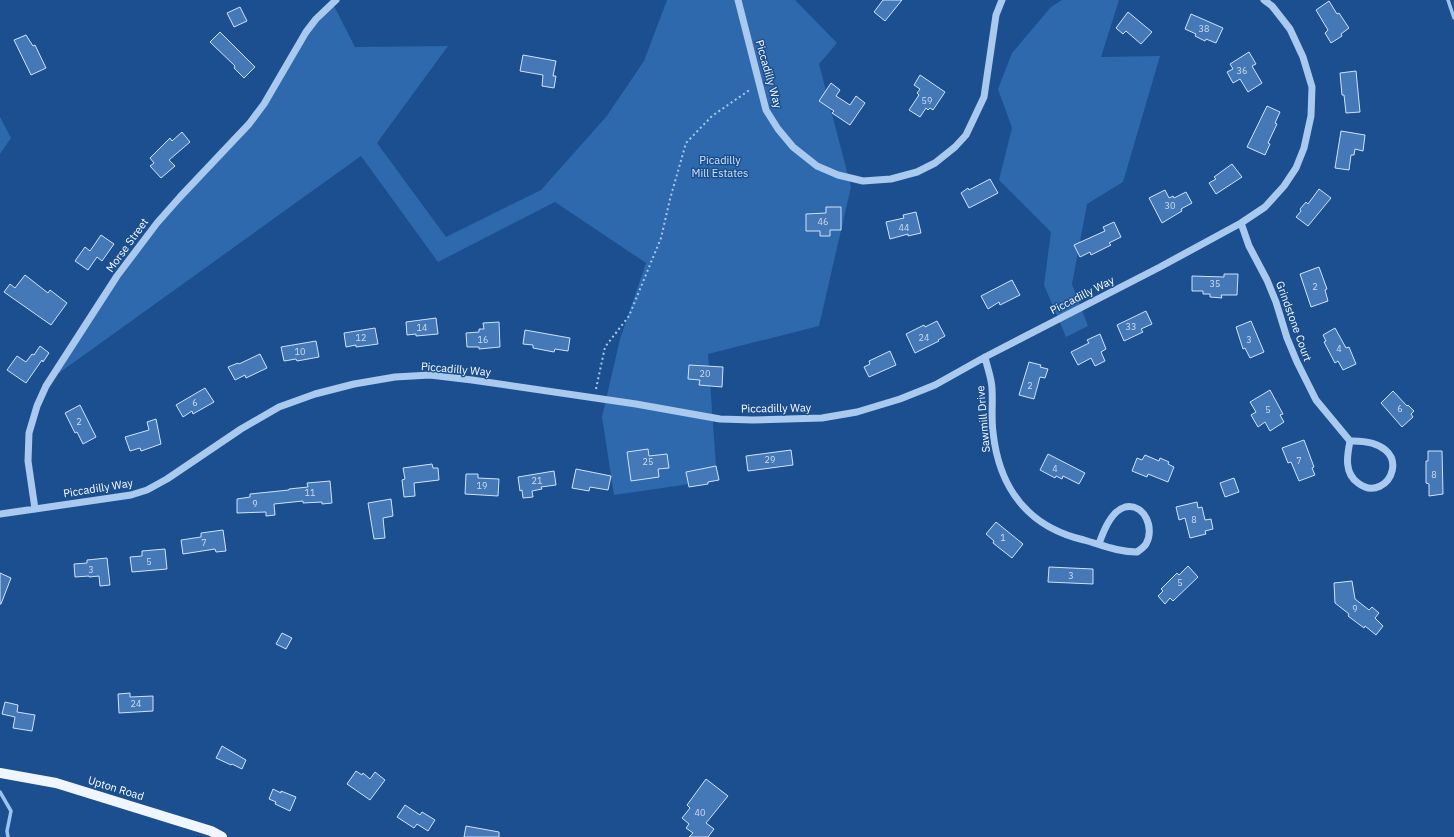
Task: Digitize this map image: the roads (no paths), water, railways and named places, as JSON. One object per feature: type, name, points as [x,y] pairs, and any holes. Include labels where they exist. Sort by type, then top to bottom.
[{"type":"main road","name":"Upton Road","points":[[0,773],[56,783],[204,828],[222,837]]},
{"type":"street","name":"Morse Street","points":[[35,509],[28,461],[29,433],[37,406],[46,386],[117,276],[157,223],[249,124],[264,104],[306,32],[316,19],[336,0]]},
{"type":"street","name":"Piccadilly Way","points":[[738,0],[758,84],[766,110],[778,129],[793,147],[817,166],[838,175],[863,181],[891,179],[917,172],[935,163],[955,147],[966,135],[984,97],[996,15],[1002,0]]},
{"type":"street","name":"Piccadilly Way","points":[[35,509],[131,495],[147,490],[167,479],[241,428],[279,408],[315,394],[354,384],[395,377],[430,375],[472,380],[720,419],[753,420],[822,418],[857,412],[900,399],[935,384],[1160,267],[1241,223],[1264,207],[1284,186],[1296,168],[1304,148],[1311,116],[1312,87],[1303,57],[1290,29],[1272,6],[1264,0]]},
{"type":"street","name":"Grindstone Court","points":[[1241,223],[1249,246],[1267,280],[1276,302],[1287,338],[1297,362],[1316,400],[1350,441]]},
{"type":"street","name":"Sawmill Drive","points":[[985,357],[992,388],[993,432],[998,459],[1014,497],[1028,511],[1061,534],[1123,552],[1137,552],[1146,544],[1150,533],[1149,521],[1141,512],[1134,508],[1125,507],[1118,511],[1110,520],[1104,529],[1099,544]]},
{"type":"street","points":[[1350,441],[1362,441],[1382,447],[1388,452],[1392,460],[1393,468],[1388,479],[1379,486],[1371,488],[1362,486],[1353,479],[1349,470],[1347,458],[1350,441]]},
{"type":"street","points":[[0,514],[35,509]]},
{"type":"waterway","points":[[1448,0],[1454,18]]},
{"type":"waterway","points":[[0,792],[11,811],[7,831],[8,837]]},
{"type":"park label","name":"Picadilly Mill Estates","points":[[720,166]]}]
